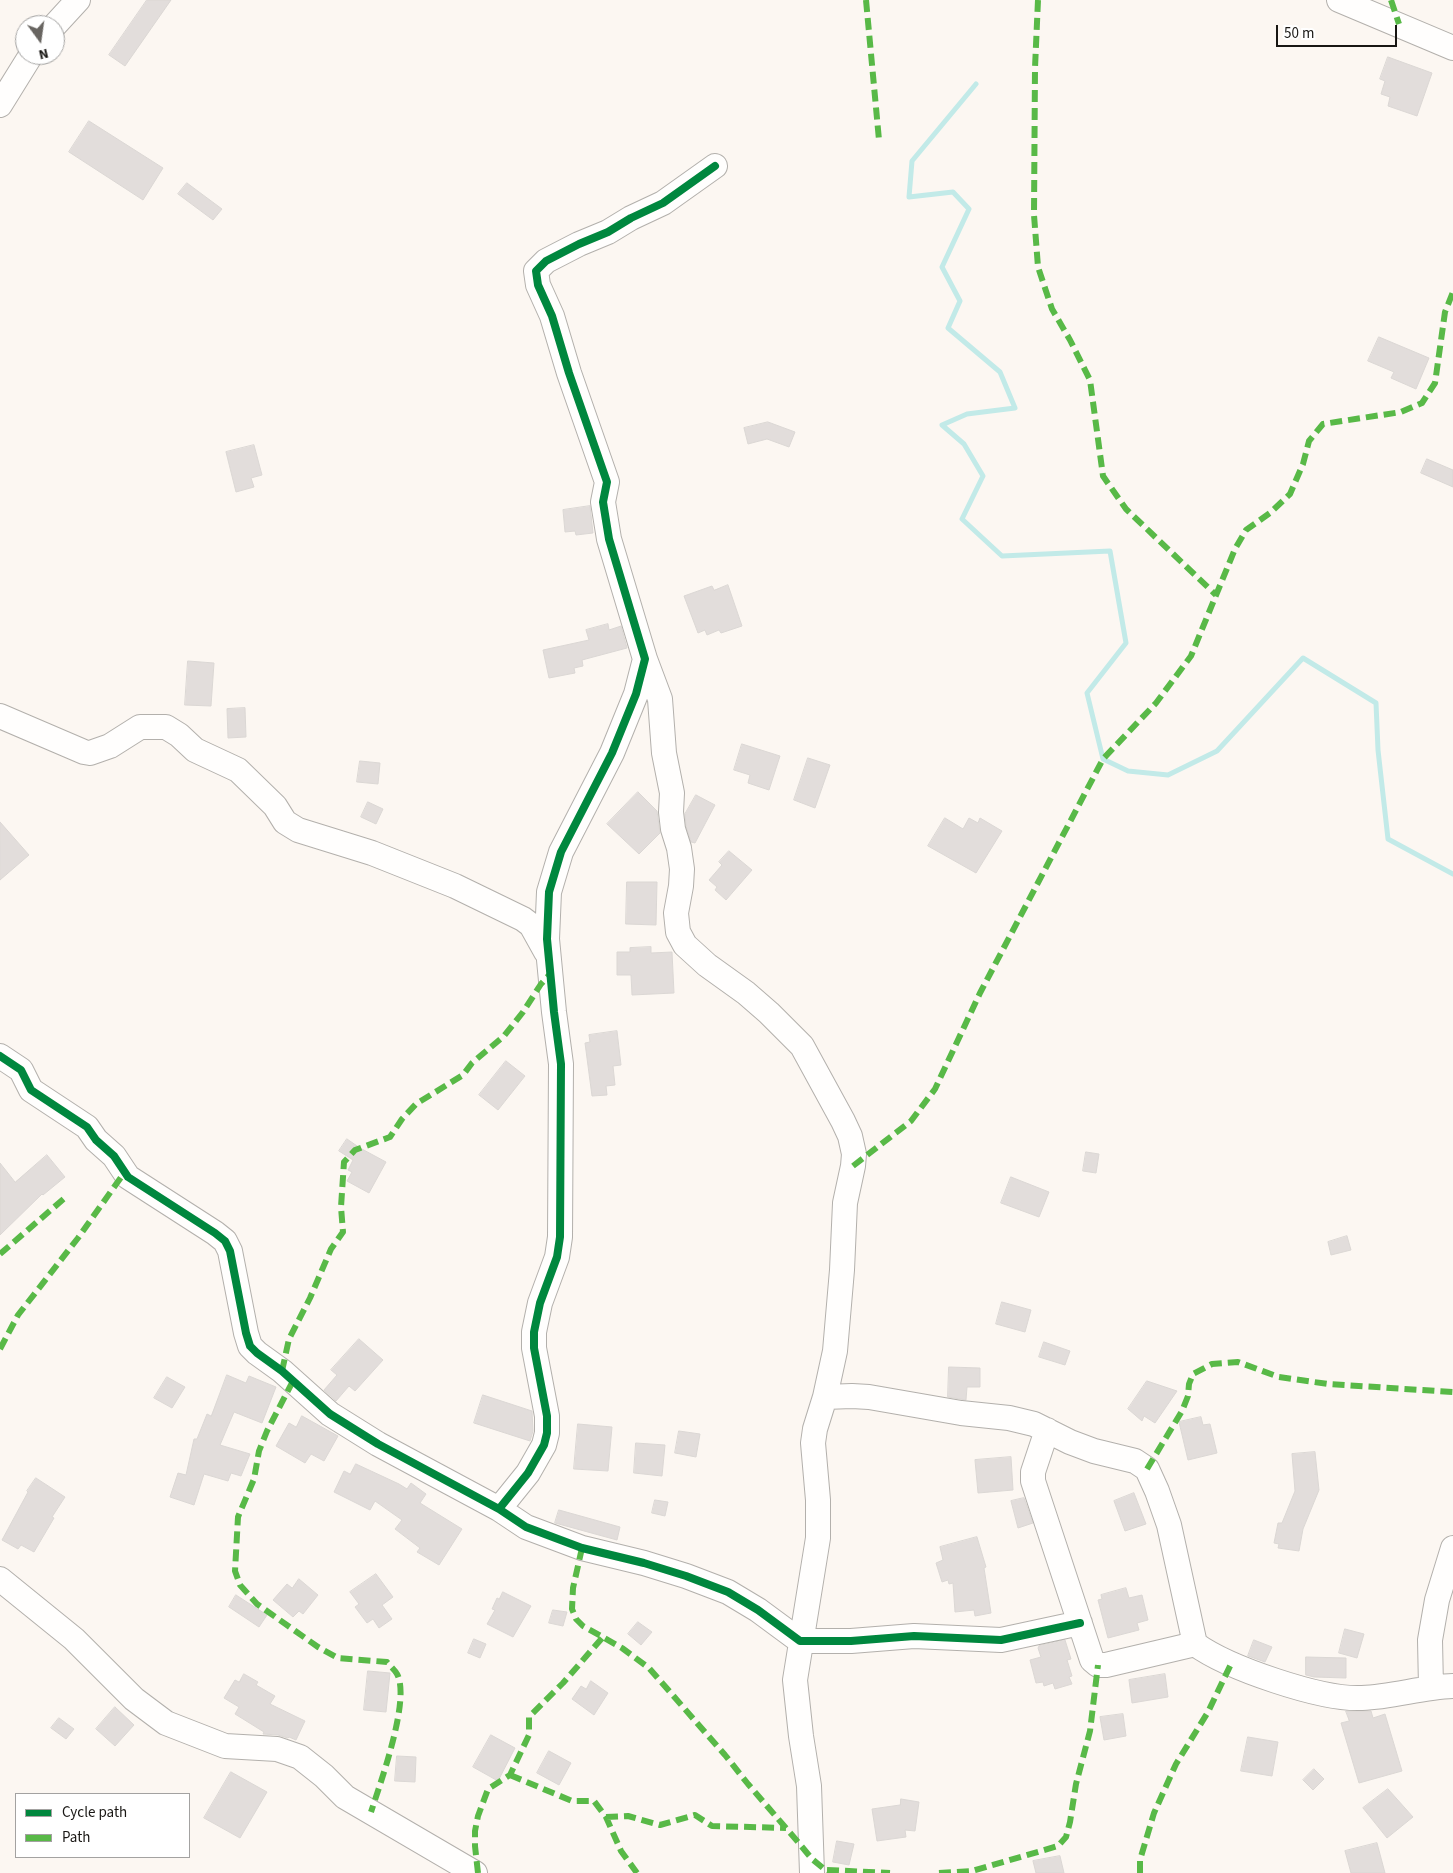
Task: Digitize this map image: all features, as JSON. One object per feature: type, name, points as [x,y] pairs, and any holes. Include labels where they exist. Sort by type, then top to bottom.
[{"type":"street","points":[[64,15],[78,0]]},
{"type":"street","points":[[1339,0],[1453,48]]},
{"type":"street","points":[[0,105],[25,65]]},
{"type":"street","points":[[715,166],[663,203],[631,218],[608,232],[546,261],[536,271],[538,285],[552,316],[569,373],[607,482],[603,502],[609,539],[660,699],[664,753],[672,793],[671,812],[673,829],[679,848],[682,869],[676,927],[685,944],[707,965],[769,1012],[802,1046],[850,1136],[854,1154],[845,1203],[835,1351],[825,1397],[814,1429],[813,1443],[818,1500],[818,1538],[795,1680],[809,1786],[812,1873]]},
{"type":"street","points":[[499,1509],[528,1473],[544,1445],[547,1433],[547,1416],[534,1348],[534,1332],[540,1303],[557,1257],[560,1237],[562,1091],[561,1064],[548,956],[548,892],[562,852],[612,753],[636,694],[646,659]]},
{"type":"street","points":[[0,716],[90,753],[110,746],[140,727],[166,727],[195,750],[238,770],[274,806],[285,822],[298,830],[382,856],[456,886],[515,915],[531,925],[548,956]]},
{"type":"street","points":[[0,1056],[21,1070],[31,1090],[87,1127],[96,1140],[114,1156],[128,1177],[225,1241],[234,1264],[246,1333],[250,1346],[257,1353],[282,1371],[330,1414],[378,1444],[499,1509],[526,1527],[582,1548],[677,1573],[728,1592],[758,1610],[800,1640],[851,1641],[914,1636],[1001,1640],[1080,1623]]},
{"type":"street","points":[[825,1397],[869,1397],[961,1413],[1009,1418],[1034,1424],[1070,1442],[1134,1461],[1147,1469],[1158,1491],[1169,1525],[1195,1644],[1207,1653],[1231,1664],[1324,1695],[1360,1698],[1442,1687],[1430,1640],[1437,1600],[1453,1548]]},
{"type":"street","points":[[1047,1430],[1033,1472],[1033,1481],[1092,1660],[1098,1665],[1106,1665],[1195,1644]]},
{"type":"street","points":[[0,1579],[74,1639],[134,1699],[166,1724],[225,1746],[277,1749],[300,1757],[346,1797],[476,1873]]},
{"type":"building","points":[[147,0],[171,0],[125,66],[109,55]]},
{"type":"building","points":[[1388,57],[1432,73],[1417,116],[1388,106],[1390,97],[1381,94],[1385,81],[1380,79]]},
{"type":"building","points":[[89,121],[163,168],[143,200],[69,152]]},
{"type":"building","points":[[187,183],[222,209],[213,220],[178,194]]},
{"type":"building","points":[[1379,337],[1429,358],[1416,389],[1391,378],[1394,372],[1368,361]]},
{"type":"building","points":[[768,422],[795,432],[789,447],[767,439],[748,444],[744,428]]},
{"type":"building","points":[[254,445],[262,475],[251,478],[254,487],[236,492],[226,452]]},
{"type":"building","points":[[1427,459],[1453,470],[1453,487],[1421,473]]},
{"type":"building","points":[[590,506],[593,533],[576,535],[575,531],[565,532],[563,510]]},
{"type":"building","points":[[728,585],[742,626],[721,633],[719,630],[707,635],[705,630],[698,633],[684,596],[712,586],[714,590]]},
{"type":"building","points":[[608,624],[609,630],[621,626],[627,648],[582,660],[583,666],[574,668],[575,673],[549,678],[543,650],[589,640],[586,630]]},
{"type":"building","points":[[188,661],[214,663],[211,706],[185,705]]},
{"type":"building","points":[[245,708],[246,737],[228,738],[227,709]]},
{"type":"building","points":[[742,744],[780,756],[769,790],[748,783],[750,775],[734,770]]},
{"type":"building","points":[[808,758],[830,765],[815,808],[794,800]]},
{"type":"building","points":[[360,761],[380,763],[378,784],[357,782]]},
{"type":"building","points":[[638,792],[657,811],[660,833],[639,854],[607,824]]},
{"type":"building","points":[[696,795],[715,805],[695,843],[691,842],[686,826],[685,814]]},
{"type":"building","points":[[368,802],[383,809],[376,824],[361,817]]},
{"type":"building","points":[[945,818],[963,829],[969,818],[978,823],[980,818],[1002,831],[976,873],[928,846]]},
{"type":"building","points":[[0,822],[29,855],[0,880]]},
{"type":"building","points":[[729,851],[752,870],[726,900],[715,890],[717,887],[709,880],[722,865],[719,862]]},
{"type":"building","points":[[627,882],[657,882],[656,925],[626,924]]},
{"type":"building","points":[[651,947],[651,953],[672,952],[674,993],[632,995],[631,975],[617,975],[617,952],[630,952],[630,948]]},
{"type":"building","points":[[617,1031],[621,1065],[613,1066],[615,1085],[606,1086],[607,1095],[592,1096],[585,1043],[590,1042],[589,1035]]},
{"type":"building","points":[[506,1061],[525,1076],[498,1110],[479,1095]]},
{"type":"building","points":[[347,1139],[386,1162],[369,1193],[347,1181],[352,1172],[348,1170],[353,1160],[339,1151]]},
{"type":"building","points":[[1086,1152],[1099,1154],[1096,1173],[1083,1171]]},
{"type":"building","points":[[47,1155],[65,1177],[42,1194],[0,1235],[0,1163],[15,1182]]},
{"type":"building","points":[[1011,1177],[1049,1192],[1039,1217],[1001,1203]]},
{"type":"building","points":[[1347,1236],[1351,1250],[1331,1255],[1328,1242]]},
{"type":"building","points":[[1002,1302],[1031,1310],[1025,1332],[996,1324]]},
{"type":"building","points":[[359,1339],[383,1360],[355,1391],[349,1386],[336,1401],[324,1390],[337,1375],[331,1370]]},
{"type":"building","points":[[1044,1342],[1070,1351],[1065,1365],[1039,1357]]},
{"type":"building","points":[[949,1367],[980,1368],[980,1387],[967,1387],[966,1400],[948,1397]]},
{"type":"building","points":[[227,1375],[246,1383],[249,1376],[276,1387],[262,1423],[234,1412],[220,1445],[250,1454],[241,1476],[231,1473],[228,1481],[204,1474],[194,1505],[170,1497],[178,1473],[186,1475],[194,1439],[197,1439],[207,1414],[211,1416]]},
{"type":"building","points":[[167,1377],[185,1387],[172,1408],[154,1398]]},
{"type":"building","points":[[1147,1381],[1177,1391],[1155,1423],[1144,1416],[1142,1421],[1128,1409]]},
{"type":"building","points":[[483,1395],[532,1411],[533,1431],[530,1441],[474,1423]]},
{"type":"building","points":[[302,1416],[338,1436],[324,1461],[311,1454],[305,1463],[276,1446],[289,1423],[296,1427]]},
{"type":"building","points":[[1201,1417],[1203,1425],[1210,1424],[1217,1453],[1188,1460],[1179,1422]]},
{"type":"building","points":[[578,1424],[612,1427],[608,1471],[574,1469]]},
{"type":"building","points":[[679,1431],[700,1434],[696,1457],[675,1453]]},
{"type":"building","points":[[636,1443],[665,1445],[662,1476],[634,1473]]},
{"type":"building","points":[[1315,1452],[1319,1490],[1303,1529],[1299,1551],[1278,1548],[1279,1544],[1274,1543],[1278,1523],[1282,1523],[1295,1491],[1292,1454]]},
{"type":"building","points":[[1011,1457],[1013,1490],[978,1493],[975,1460]]},
{"type":"building","points":[[356,1464],[407,1489],[411,1483],[426,1494],[420,1503],[462,1529],[439,1565],[417,1552],[420,1548],[395,1529],[402,1520],[375,1501],[370,1510],[334,1492],[344,1471],[350,1474]]},
{"type":"building","points":[[36,1478],[65,1497],[52,1517],[54,1518],[34,1552],[21,1545],[18,1549],[2,1540],[27,1491]]},
{"type":"building","points":[[1134,1493],[1146,1524],[1125,1531],[1114,1501]]},
{"type":"building","points":[[1024,1498],[1033,1523],[1018,1528],[1011,1501]]},
{"type":"building","points":[[655,1500],[668,1502],[665,1516],[652,1513]]},
{"type":"building","points":[[559,1510],[620,1527],[617,1540],[555,1523]]},
{"type":"building","points":[[977,1537],[986,1567],[984,1568],[991,1613],[975,1616],[974,1610],[955,1612],[953,1583],[949,1584],[948,1580],[942,1582],[936,1563],[943,1560],[940,1547]]},
{"type":"building","points":[[376,1574],[393,1597],[382,1605],[392,1619],[379,1628],[373,1619],[367,1623],[355,1607],[359,1604],[350,1592]]},
{"type":"building","points":[[299,1579],[318,1595],[303,1614],[299,1611],[293,1617],[273,1600],[287,1584],[292,1588]]},
{"type":"building","points":[[1126,1588],[1129,1598],[1142,1595],[1148,1620],[1137,1623],[1139,1630],[1108,1638],[1098,1600],[1102,1599],[1101,1595]]},
{"type":"building","points":[[503,1592],[531,1606],[513,1637],[487,1624],[495,1610],[492,1609],[497,1598],[499,1599]]},
{"type":"building","points":[[236,1595],[267,1615],[259,1627],[229,1607]]},
{"type":"building","points":[[553,1610],[567,1612],[563,1626],[549,1623]]},
{"type":"building","points":[[638,1622],[652,1632],[641,1645],[628,1634]]},
{"type":"building","points":[[1345,1629],[1364,1634],[1357,1658],[1339,1653]]},
{"type":"building","points":[[474,1639],[486,1644],[480,1658],[468,1653]]},
{"type":"building","points":[[1065,1640],[1071,1659],[1067,1660],[1072,1676],[1069,1677],[1072,1684],[1055,1689],[1053,1683],[1044,1686],[1043,1682],[1036,1683],[1030,1660],[1041,1657],[1039,1646]]},
{"type":"building","points":[[1254,1640],[1272,1647],[1265,1662],[1248,1656]]},
{"type":"building","points":[[1306,1657],[1346,1658],[1346,1678],[1306,1675]]},
{"type":"building","points":[[368,1671],[390,1673],[386,1712],[364,1710]]},
{"type":"building","points":[[244,1674],[258,1682],[256,1685],[275,1696],[270,1704],[305,1721],[296,1740],[278,1735],[263,1734],[264,1732],[235,1714],[239,1707],[224,1698],[235,1680],[239,1682]]},
{"type":"building","points":[[1165,1674],[1168,1697],[1132,1703],[1129,1680]]},
{"type":"building","points":[[591,1681],[608,1693],[594,1715],[572,1699],[581,1686],[586,1689]]},
{"type":"building","points":[[115,1707],[134,1725],[115,1746],[96,1729]]},
{"type":"building","points":[[1346,1711],[1371,1711],[1373,1718],[1385,1714],[1402,1771],[1359,1783],[1341,1723],[1349,1721]]},
{"type":"building","points":[[1123,1714],[1126,1736],[1104,1740],[1100,1717]]},
{"type":"building","points":[[59,1718],[74,1729],[66,1739],[51,1728]]},
{"type":"building","points":[[491,1735],[515,1748],[498,1781],[473,1767]]},
{"type":"building","points":[[1248,1737],[1278,1742],[1272,1776],[1241,1771]]},
{"type":"building","points":[[549,1751],[571,1763],[559,1785],[537,1773]]},
{"type":"building","points":[[397,1756],[416,1757],[415,1782],[395,1781]]},
{"type":"building","points":[[1314,1769],[1324,1779],[1313,1790],[1303,1780]]},
{"type":"building","points":[[231,1772],[267,1792],[240,1838],[204,1818]]},
{"type":"building","points":[[1388,1789],[1413,1817],[1387,1838],[1363,1808]]},
{"type":"building","points":[[901,1799],[919,1802],[915,1831],[905,1830],[906,1837],[877,1841],[872,1809],[900,1805]]},
{"type":"building","points":[[837,1841],[854,1844],[849,1865],[833,1862]]},
{"type":"building","points":[[1377,1843],[1385,1873],[1351,1873],[1345,1851]]},
{"type":"building","points":[[1060,1856],[1064,1873],[1036,1873],[1033,1861]]},
{"type":"waterway","points":[[976,84],[912,161],[909,197],[953,192],[969,209],[942,267],[960,301],[948,328],[1000,372],[1015,408],[967,414],[942,425],[964,444],[983,476],[962,519],[1002,556],[1110,551],[1126,643],[1087,693],[1103,759],[1128,771],[1168,775],[1217,751],[1303,658],[1376,703],[1378,750],[1388,839],[1453,874]]},
{"type":"marked path","points":[[866,0],[879,140]]},
{"type":"marked path","points":[[1038,0],[1035,68],[1034,215],[1038,267],[1052,309],[1090,380],[1103,476],[1126,509],[1216,595]]},
{"type":"marked path","points":[[1391,0],[1399,24]]},
{"type":"marked path","points":[[853,1166],[911,1121],[935,1089],[980,993],[1103,759],[1156,703],[1191,656],[1235,549],[1246,530],[1270,513],[1290,494],[1303,464],[1309,441],[1323,424],[1401,412],[1422,403],[1435,383],[1445,312],[1453,292]]},
{"type":"marked path","points":[[282,1371],[289,1339],[310,1298],[331,1249],[343,1232],[341,1207],[344,1162],[355,1150],[390,1137],[402,1119],[416,1104],[463,1075],[472,1063],[504,1036],[550,974]]},
{"type":"marked path","points":[[0,1349],[18,1315],[78,1238],[124,1173]]},
{"type":"marked path","points":[[0,1254],[67,1196]]},
{"type":"marked path","points":[[1147,1469],[1182,1411],[1193,1374],[1212,1364],[1238,1362],[1279,1377],[1328,1384],[1453,1392]]},
{"type":"marked path","points":[[293,1381],[267,1431],[259,1451],[254,1479],[238,1517],[235,1571],[240,1585],[257,1604],[318,1647],[338,1658],[387,1662],[397,1674],[400,1686],[397,1721],[393,1742],[371,1812]]},
{"type":"marked path","points":[[582,1548],[573,1588],[572,1609],[576,1619],[583,1626],[622,1648],[649,1668],[812,1859],[829,1873]]},
{"type":"marked path","points":[[478,1873],[475,1831],[478,1816],[488,1789],[510,1775],[529,1735],[529,1717],[563,1683],[603,1637]]},
{"type":"marked path","points":[[1140,1873],[1140,1860],[1154,1813],[1176,1764],[1208,1712],[1231,1664]]},
{"type":"marked path","points":[[939,1873],[972,1871],[1058,1846],[1066,1837],[1076,1784],[1090,1731],[1098,1665]]},
{"type":"marked path","points":[[510,1775],[572,1801],[594,1801],[606,1817],[621,1851],[637,1873]]},
{"type":"marked path","points":[[606,1817],[628,1816],[660,1825],[695,1815],[712,1826],[786,1828]]},
{"type":"marked path","points":[[827,1870],[890,1873]]},
{"type":"cycle path","points":[[499,1509],[528,1473],[544,1445],[547,1433],[547,1416],[534,1348],[534,1332],[540,1303],[557,1257],[560,1237],[561,1064],[547,939],[549,892],[561,852],[612,753],[636,694],[645,659],[609,539],[603,502],[607,482],[569,373],[552,316],[538,285],[536,271],[546,261],[608,232],[631,218],[663,203],[715,166]]},
{"type":"cycle path","points":[[0,1056],[21,1070],[31,1090],[87,1127],[96,1140],[114,1156],[128,1177],[225,1241],[230,1251],[246,1333],[250,1346],[257,1353],[282,1371],[330,1414],[378,1444],[499,1509],[526,1527],[582,1548],[644,1563],[728,1592],[758,1610],[800,1641],[851,1641],[914,1636],[1001,1640],[1080,1623]]}]
